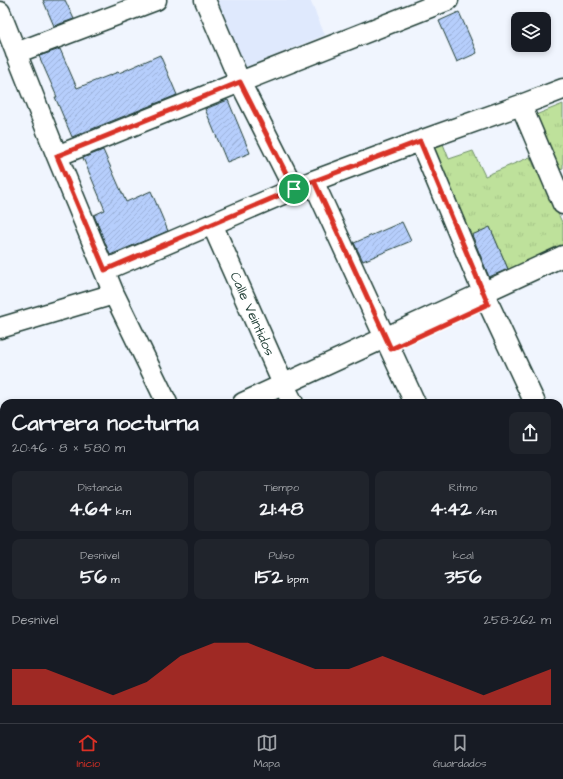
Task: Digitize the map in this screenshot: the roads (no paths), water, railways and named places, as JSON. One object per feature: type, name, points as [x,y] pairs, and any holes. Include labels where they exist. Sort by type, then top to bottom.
[{"type":"street","points":[[16,53],[156,0]]},
{"type":"street","points":[[205,0],[240,82],[294,189]]},
{"type":"street","points":[[57,156],[448,0]]},
{"type":"street","points":[[0,12],[114,294],[165,399]]},
{"type":"street","points":[[105,270],[314,181],[563,89]]},
{"type":"street","points":[[521,105],[563,204]]},
{"type":"street","points":[[420,141],[486,298],[533,399]]},
{"type":"street","points":[[314,181],[413,399]]},
{"type":"street","name":"Calle Veintidos","points":[[212,224],[284,396]]},
{"type":"street","points":[[266,399],[284,396],[388,343],[486,298],[563,256]]},
{"type":"street","points":[[486,298],[563,271]]},
{"type":"street","points":[[0,328],[114,294]]}]
